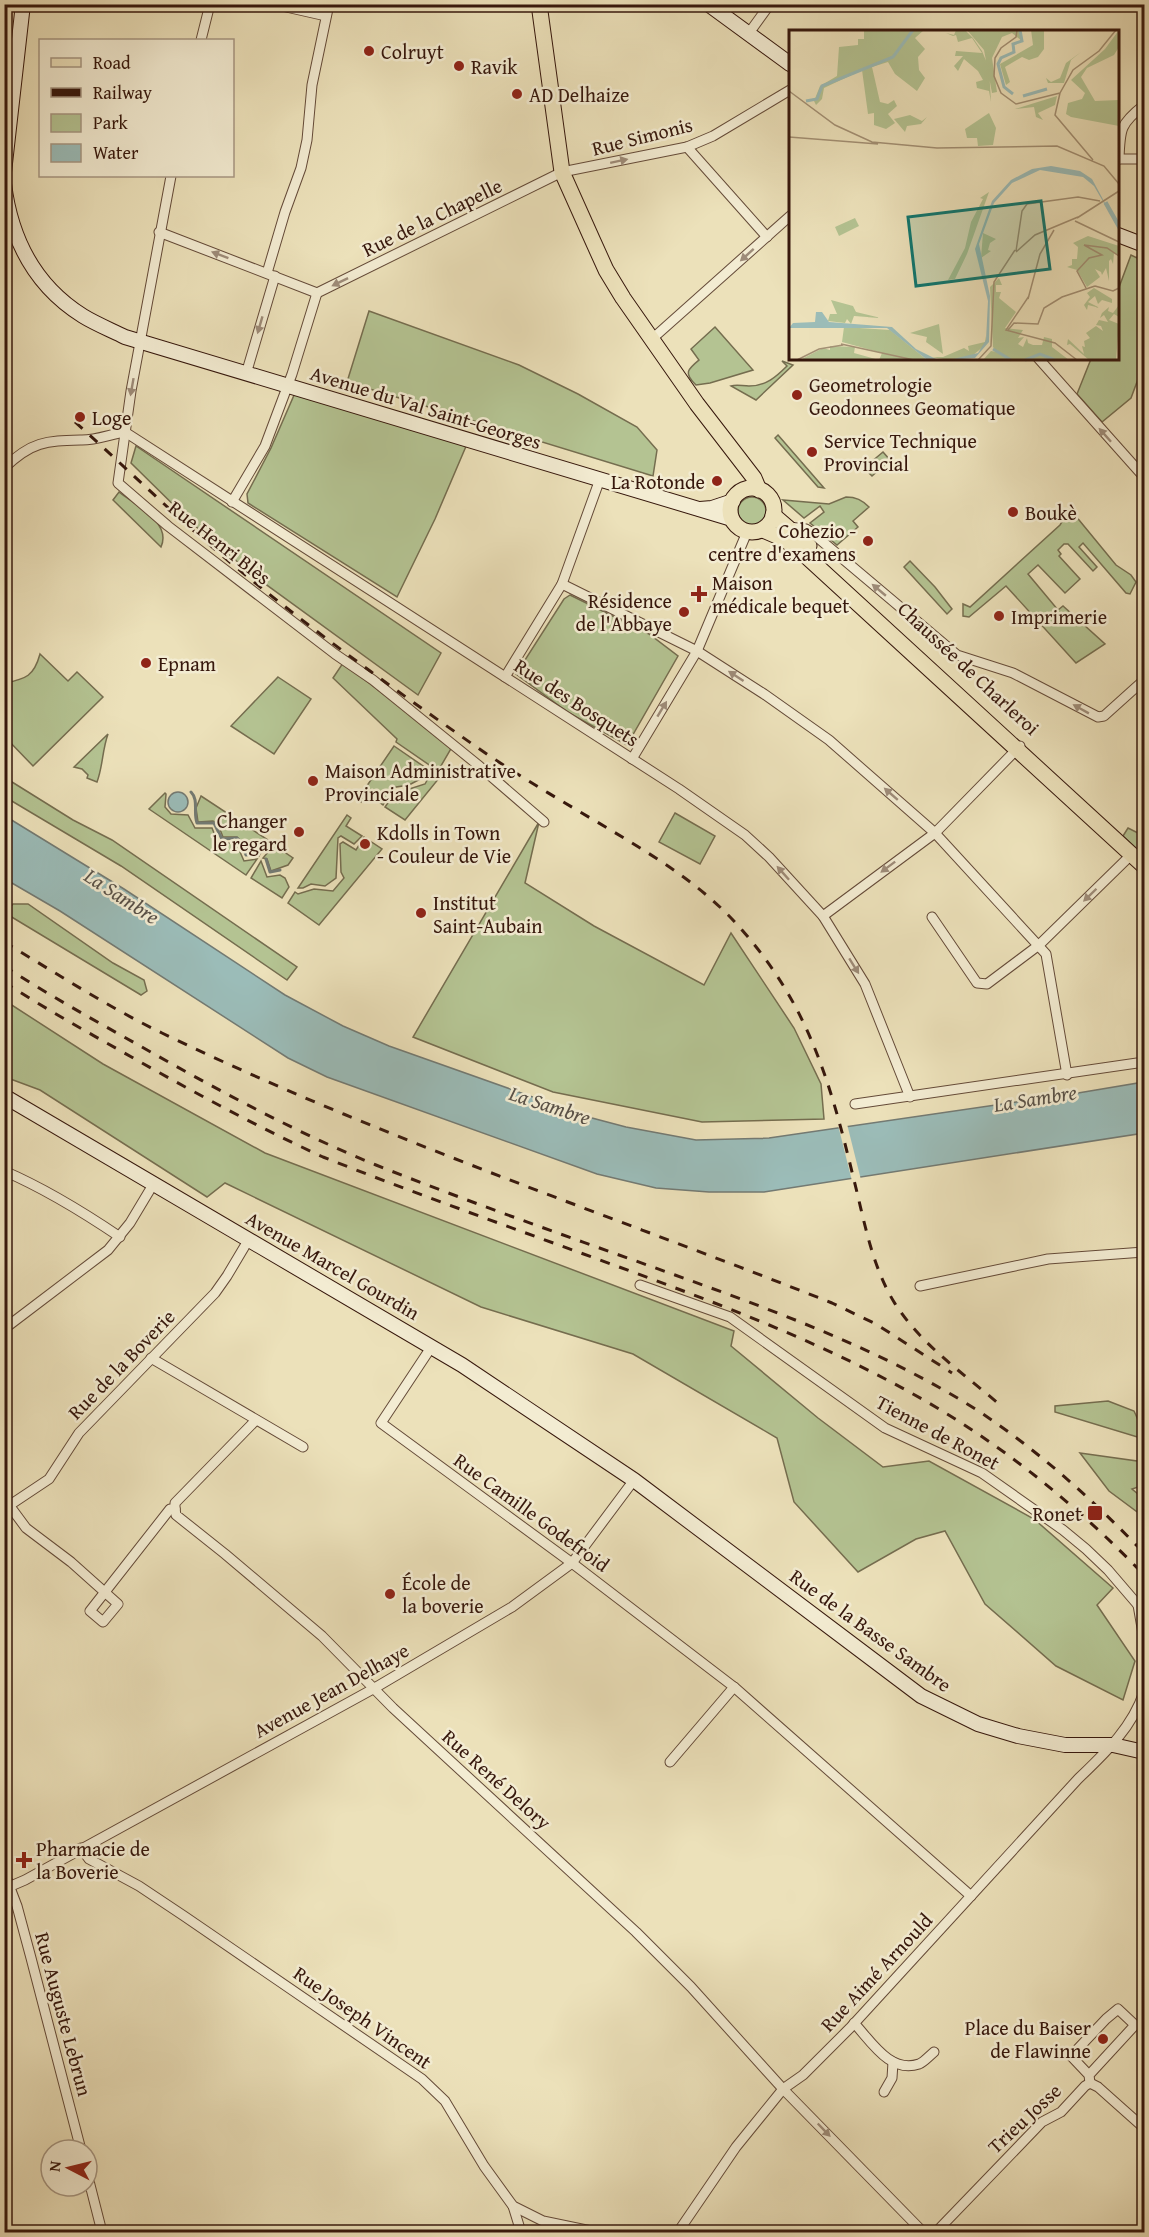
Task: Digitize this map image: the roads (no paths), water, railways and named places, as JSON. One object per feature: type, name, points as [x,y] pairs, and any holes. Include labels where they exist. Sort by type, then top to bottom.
[{"type":"main road","points":[[539,4],[562,172],[606,270],[623,298],[729,448],[754,478],[759,490]]},
{"type":"main road","points":[[729,448],[743,478],[730,507],[732,519],[736,525],[747,532],[763,530],[770,524],[774,515],[770,498],[759,490],[747,489],[736,496]]},
{"type":"main road","name":"Chaussée de Charleroi","points":[[774,515],[1144,866]]},
{"type":"main road","name":"Chaussée de Charleroi","points":[[763,530],[784,539],[807,556],[1019,747]]},
{"type":"street","points":[[4,172],[23,4]]},
{"type":"street","points":[[201,39],[210,4]]},
{"type":"street","points":[[273,4],[326,16]]},
{"type":"street","points":[[246,374],[285,212],[301,168],[307,140],[312,85],[329,4]]},
{"type":"street","points":[[708,4],[789,63]]},
{"type":"street","points":[[749,33],[770,4]]},
{"type":"street","name":"Rue Simonis","points":[[562,172],[687,147],[713,136],[789,91]]},
{"type":"street","points":[[1119,147],[1120,135],[1127,118],[1144,105]]},
{"type":"street","points":[[687,147],[767,237]]},
{"type":"street","points":[[1119,159],[1144,159]]},
{"type":"street","name":"Rue de la Chapelle","points":[[317,294],[562,172]]},
{"type":"street","name":"Rue Henri Blès","points":[[171,177],[140,342],[118,483],[168,526],[335,654],[373,680],[544,822]]},
{"type":"street","name":"Avenue du Val Saint-Georges","points":[[4,184],[18,243],[48,288],[84,317],[140,342],[732,519]]},
{"type":"street","points":[[652,339],[789,217]]},
{"type":"street","points":[[159,232],[317,294],[266,446],[232,502]]},
{"type":"street","points":[[1119,235],[1144,245]]},
{"type":"street","points":[[1040,360],[1144,477]]},
{"type":"street","points":[[4,468],[20,454],[51,440],[82,440],[125,432]]},
{"type":"street","name":"Rue des Bosquets","points":[[125,432],[633,759],[745,835],[770,857],[823,916],[865,984],[910,1097]]},
{"type":"street","points":[[505,677],[562,584],[600,479]]},
{"type":"street","points":[[700,509],[712,508],[736,496]]},
{"type":"street","points":[[789,528],[806,529],[811,532],[957,655],[1013,673],[1098,717],[1104,716],[1144,680]]},
{"type":"street","points":[[633,759],[697,651],[747,532]]},
{"type":"street","points":[[562,584],[697,651],[829,740],[935,833],[1046,954],[1067,1075]]},
{"type":"street","points":[[823,916],[935,833],[1019,747]]},
{"type":"street","points":[[932,917],[977,983],[987,984],[1039,945],[1132,854]]},
{"type":"street","points":[[855,1104],[1144,1062]]},
{"type":"street","name":"Avenue Marcel Gourdin","points":[[4,1096],[432,1346],[634,1480]]},
{"type":"street","points":[[4,1171],[57,1196],[120,1237]]},
{"type":"street","points":[[4,1329],[108,1250],[120,1237],[154,1183]]},
{"type":"street","name":"Rue de la Boverie","points":[[176,1509],[170,1509],[105,1594],[70,1562],[26,1528],[7,1507],[49,1479],[79,1433],[215,1293],[249,1239]]},
{"type":"street","points":[[920,1286],[1048,1259],[1144,1254],[1144,1373]]},
{"type":"street","name":"Tienne de Ronet","points":[[640,1285],[730,1317],[885,1428],[982,1473],[1063,1530],[1141,1601],[1144,1639]]},
{"type":"street","name":"Rue Camille Godefroid","points":[[432,1346],[381,1423],[572,1563],[734,1687],[971,1896]]},
{"type":"street","points":[[151,1358],[303,1447]]},
{"type":"street","points":[[176,1509],[175,1503],[256,1420]]},
{"type":"street","name":"Avenue Jean Delhaye","points":[[7,1888],[373,1689],[512,1607],[572,1563],[634,1480]]},
{"type":"street","name":"Rue de la Basse Sambre","points":[[634,1480],[921,1696],[978,1724],[1018,1736],[1065,1745],[1113,1745],[1144,1752]]},
{"type":"street","name":"Rue René Delory","points":[[176,1509],[176,1515],[322,1636],[373,1689],[636,1932],[691,1987],[783,2089],[923,2232]]},
{"type":"street","points":[[670,1762],[734,1687]]},
{"type":"street","points":[[1113,1745],[1139,1707],[1144,1692]]},
{"type":"street","name":"Rue Aimé Arnould","points":[[678,2232],[736,2147],[783,2089],[803,2075],[854,2023],[1078,1779],[1113,1745]]},
{"type":"street","name":"Rue Joseph Vincent","points":[[81,1848],[89,1859],[175,1909],[422,2079],[445,2101],[484,2166],[513,2206],[543,2221],[596,2232]]},
{"type":"street","name":"Rue Auguste Lebrun","points":[[4,1872],[7,1888],[32,1958],[78,2138]]},
{"type":"street","points":[[1118,2009],[1135,2025],[1090,2079],[1071,2056],[1118,2009]]},
{"type":"street","points":[[854,2023],[889,2061],[903,2066],[920,2063],[934,2052]]},
{"type":"street","points":[[884,2092],[892,2078],[893,2062]]},
{"type":"street","name":"Trieu Josse","points":[[936,2232],[1042,2122],[1061,2112],[1090,2079],[1144,2128]]},
{"type":"street","points":[[93,2198],[102,2232]]},
{"type":"street","points":[[513,2206],[521,2232]]},
{"type":"water","points":[[178,792],[185,795],[188,802],[185,809],[178,812],[171,809],[168,802],[171,795]]},
{"type":"water","name":"La Sambre","points":[[5,816],[124,889],[285,995],[343,1026],[389,1046],[592,1118],[696,1140],[769,1138],[1144,1082],[1144,1133],[764,1192],[709,1192],[656,1188],[597,1174],[327,1077],[288,1058],[60,911],[5,879]]},
{"type":"waterway","points":[[191,792],[195,799],[197,823],[214,823],[222,839],[237,838],[246,855],[258,853]]},
{"type":"waterway","points":[[266,859],[270,872],[280,870]]},
{"type":"railway","points":[[75,422],[220,554],[329,640],[494,759],[662,862],[728,915],[765,958],[784,987],[814,1046],[835,1108],[874,1257],[894,1302],[929,1345],[999,1404]]},
{"type":"railway","points":[[4,942],[122,1012],[244,1071],[410,1141],[832,1303],[876,1324],[952,1373]]},
{"type":"railway","points":[[4,966],[79,1012],[210,1085],[348,1153],[450,1194],[791,1318],[905,1369],[977,1410],[1022,1442],[1085,1495],[1144,1553]]},
{"type":"railway","points":[[4,982],[69,1022],[181,1085],[323,1157],[738,1312],[809,1342],[879,1376],[945,1412],[1006,1453],[1064,1499],[1144,1575]]},
{"type":"place","name":"Colruyt","points":[[369,51]]},
{"type":"place","name":"Ravik","points":[[459,66]]},
{"type":"place","name":"AD Delhaize","points":[[517,94]]},
{"type":"place","name":"Geometrologie Geodonnees Geomatique","points":[[797,395]]},
{"type":"place","name":"Loge","points":[[80,417]]},
{"type":"place","name":"Service Technique Provincial","points":[[812,452]]},
{"type":"place","name":"La Rotonde","points":[[717,481]]},
{"type":"place","name":"Boukè","points":[[1013,512]]},
{"type":"place","name":"Cohezio - centre d'examens","points":[[868,541]]},
{"type":"place","name":"Maison médicale bequet","points":[[699,594]]},
{"type":"place","name":"Résidence de l'Abbaye","points":[[684,612]]},
{"type":"place","name":"Imprimerie","points":[[999,616]]},
{"type":"place","name":"Epnam","points":[[146,663]]},
{"type":"place","name":"Maison Administrative Provinciale","points":[[313,781]]},
{"type":"place","name":"Changer le regard","points":[[299,832]]},
{"type":"place","name":"Kdolls in Town - Couleur de Vie","points":[[365,844]]},
{"type":"place","name":"Institut Saint-Aubain","points":[[421,913]]},
{"type":"place","name":"Ronet","points":[[1095,1513]]},
{"type":"place","name":"École de la boverie","points":[[390,1594]]},
{"type":"place","name":"Pharmacie de la Boverie","points":[[24,1860]]},
{"type":"place","name":"Place du Baiser de Flawinne","points":[[1103,2039]]}]
